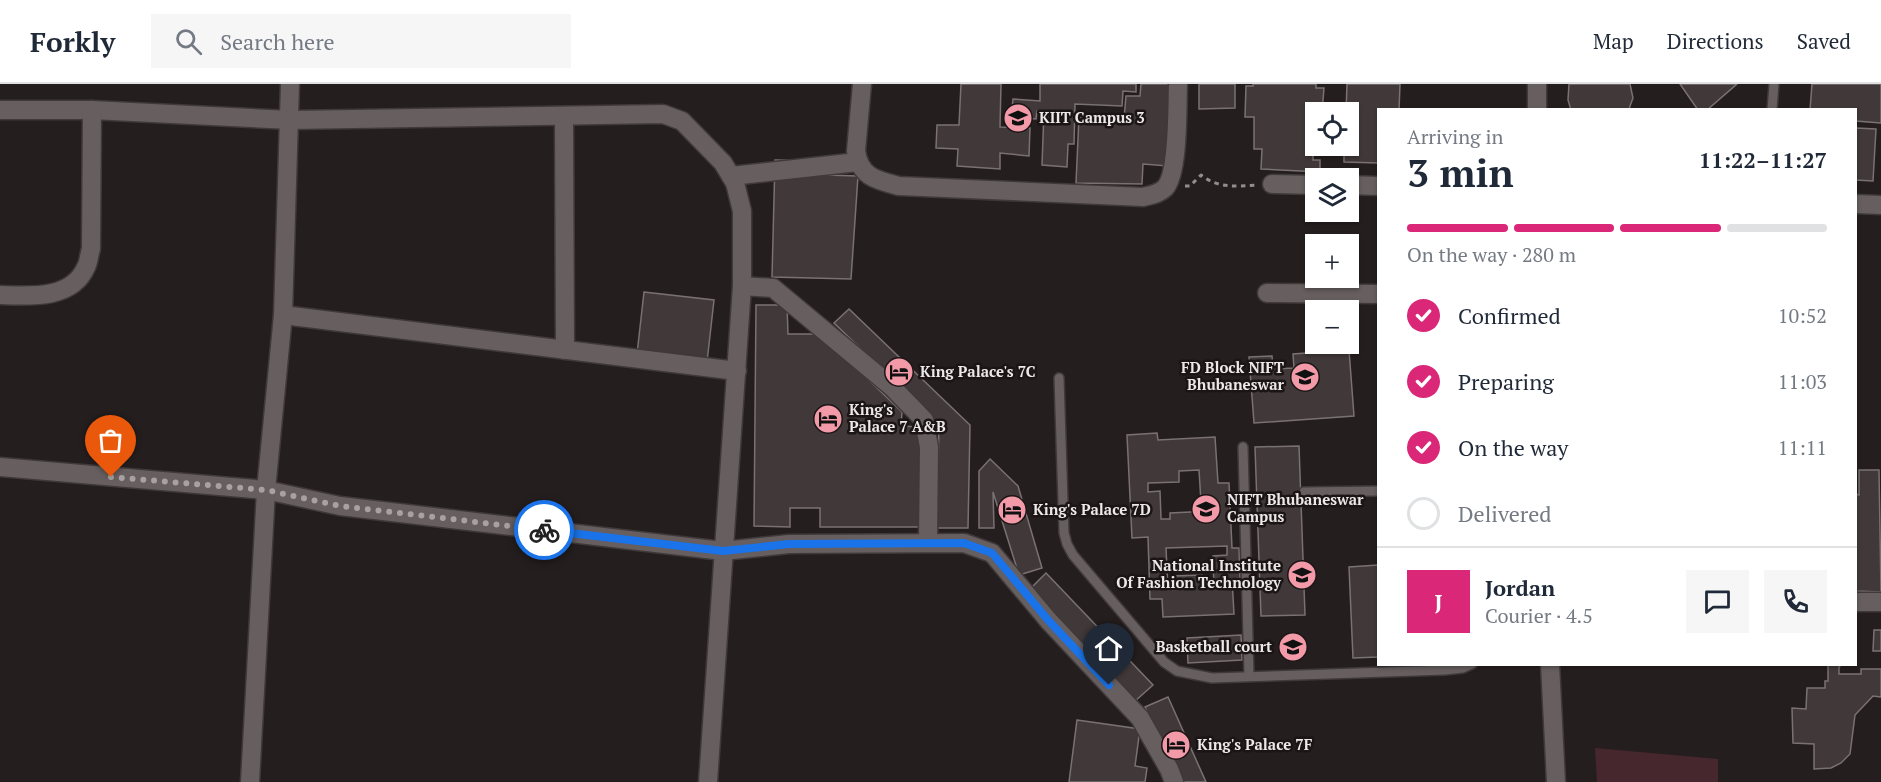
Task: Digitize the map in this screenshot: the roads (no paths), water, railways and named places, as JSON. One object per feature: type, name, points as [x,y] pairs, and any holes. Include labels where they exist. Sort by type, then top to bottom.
[{"type":"street","points":[[250,782],[266,490],[283,315],[291,120],[290,84]]},
{"type":"street","points":[[862,84],[856,152],[858,162],[866,173],[877,180],[899,186],[1143,197],[1160,192],[1167,186],[1174,166],[1178,84]]},
{"type":"street","points":[[1537,84],[1538,108]]},
{"type":"street","points":[[0,110],[92,110],[291,120],[663,114],[682,121],[723,163],[735,183],[742,211],[742,286],[737,371],[708,782]]},
{"type":"street","points":[[0,295],[38,296],[70,287],[86,268],[91,249],[92,110]]},
{"type":"street","points":[[564,116],[565,350]]},
{"type":"street","points":[[731,177],[858,162]]},
{"type":"street","points":[[1272,184],[1305,185]]},
{"type":"street","points":[[1359,185],[1377,186]]},
{"type":"street","points":[[1857,204],[1881,205]]},
{"type":"street","points":[[742,286],[773,288],[892,387],[924,420],[929,447],[928,542]]},
{"type":"street","points":[[1267,293],[1377,294]]},
{"type":"street","points":[[283,315],[737,371]]},
{"type":"street","points":[[0,467],[266,490],[340,506],[723,551],[789,544],[964,543],[992,553],[1048,620],[1140,718],[1169,768],[1174,782]]},
{"type":"street","points":[[1857,602],[1881,602]]},
{"type":"street","points":[[1550,666],[1556,782]]},
{"type":"lane","points":[[1772,108],[1774,84]]},
{"type":"lane","points":[[1059,378],[1064,533],[1067,544],[1073,555],[1164,662],[1177,671],[1212,678],[1445,670],[1468,666]]},
{"type":"lane","points":[[1243,447],[1249,676]]},
{"type":"lane","points":[[1304,492],[1377,491]]},
{"type":"place","name":"KIIT Campus 3","points":[[1018,118]]},
{"type":"place","name":"King Palace's 7C","points":[[899,372]]},
{"type":"place","name":"FD Block NIFT Bhubaneswar","points":[[1305,377]]},
{"type":"place","name":"King's Palace 7 A&B","points":[[828,419]]},
{"type":"place","name":"NIFT Bhubaneswar Campus","points":[[1206,509]]},
{"type":"place","name":"King's Palace 7D","points":[[1012,510]]},
{"type":"place","name":"National Institute Of Fashion Technology","points":[[1302,575]]},
{"type":"place","name":"Basketball court","points":[[1293,647]]},
{"type":"place","name":"King's Palace 7F","points":[[1176,745]]}]
